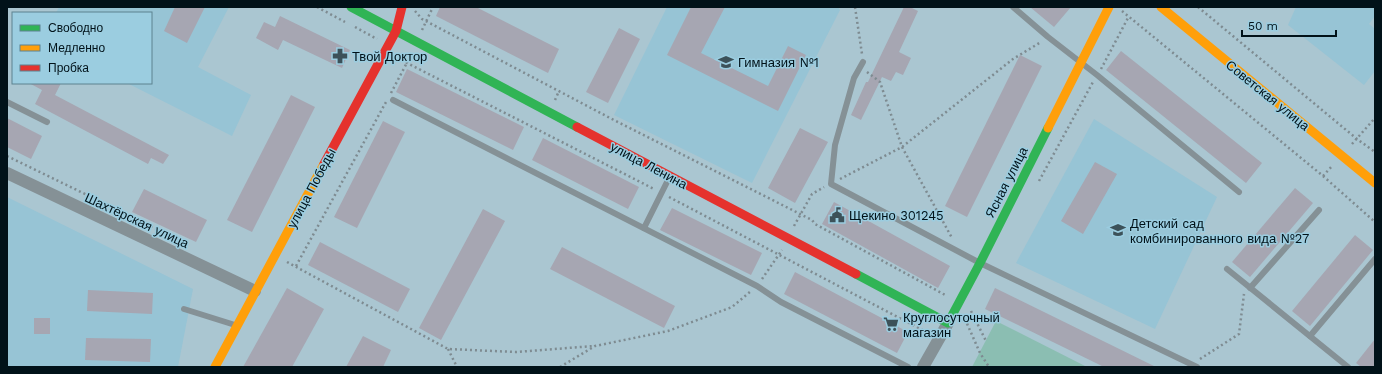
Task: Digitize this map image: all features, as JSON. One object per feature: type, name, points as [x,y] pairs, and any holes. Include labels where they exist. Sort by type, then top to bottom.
[{"type":"street","name":"улица Ленина","points":[[351,7],[948,323]]},
{"type":"street","name":"улица Победы","points":[[215,367],[254,291],[396,31],[402,7]]},
{"type":"street","name":"Ясная улица","points":[[923,367],[980,264],[1082,64],[1109,7]]},
{"type":"street","name":"Советская улица","points":[[1161,7],[1375,183]]},
{"type":"street","name":"Шахтёрская улица","points":[[7,173],[254,291]]},
{"type":"lane","points":[[1013,7],[1239,192]]},
{"type":"lane","points":[[863,62],[854,78],[835,145],[831,184],[980,264],[1190,365]]},
{"type":"lane","points":[[393,100],[757,286],[781,302],[908,367]]},
{"type":"lane","points":[[7,102],[47,122]]},
{"type":"lane","points":[[644,228],[670,176]]},
{"type":"lane","points":[[1248,286],[1318,210]]},
{"type":"lane","points":[[1310,336],[1375,259]]},
{"type":"lane","points":[[1227,269],[1348,367]]},
{"type":"lane","points":[[184,309],[236,326]]},
{"type":"path","points":[[317,7],[388,45],[407,63],[661,193],[939,339]]},
{"type":"path","points":[[296,266],[407,63],[433,7]]},
{"type":"path","points":[[855,7],[864,69],[880,82],[902,146],[960,253]]},
{"type":"path","points":[[1117,7],[1375,222]]},
{"type":"path","points":[[1198,7],[1357,139],[1375,152]]},
{"type":"path","points":[[412,9],[426,22],[610,118],[812,220],[815,224],[958,303]]},
{"type":"path","points":[[372,45],[383,24]]},
{"type":"path","points":[[274,255],[448,349],[516,352],[595,346],[668,331],[732,307],[757,286],[780,255],[800,214],[812,194],[902,146],[1013,59],[1048,37]]},
{"type":"path","points":[[1357,139],[1375,118]]},
{"type":"path","points":[[7,156],[163,232]]},
{"type":"path","points":[[1190,365],[1239,334],[1248,286]]},
{"type":"path","points":[[970,308],[986,341]]},
{"type":"path","points":[[965,318],[980,353],[989,367]]},
{"type":"path","points":[[560,367],[595,346]]},
{"type":"path","points":[[448,349],[457,367]]},
{"type":"shaded area","points":[[59,7],[229,7],[198,67],[251,95],[232,136],[129,84],[152,84],[152,12],[56,12]]},
{"type":"shaded area","name":"Гимназия №1","points":[[667,7],[838,7],[840,10],[752,183],[614,115]]},
{"type":"shaded area","points":[[1296,7],[1375,7],[1375,16],[1369,24],[1375,29],[1375,71],[1364,85],[1288,25]]},
{"type":"shaded area","name":"Детский сад комбинированного вида №27","points":[[1094,119],[1217,197],[1155,329],[1016,263]]},
{"type":"shaded area","points":[[7,197],[193,289],[178,367],[7,367]]},
{"type":"green space","points":[[996,321],[1087,367],[972,367]]},
{"type":"building","points":[[175,7],[205,7],[187,43],[164,31]]},
{"type":"building","points":[[440,7],[476,7],[559,49],[548,73],[436,16]]},
{"type":"building","points":[[691,7],[725,7],[701,53],[768,86],[788,46],[806,55],[778,111],[667,55]]},
{"type":"building","points":[[904,7],[910,7],[918,11],[899,52],[911,58],[903,75],[896,72],[891,81],[882,77],[861,120],[851,115]]},
{"type":"building","points":[[1030,7],[1071,7],[1054,27]]},
{"type":"building","points":[[280,16],[350,50],[342,68],[283,40],[278,50],[256,38],[264,22],[275,27]]},
{"type":"building","points":[[619,28],[640,39],[608,103],[586,92]]},
{"type":"building","points":[[1121,51],[1262,163],[1246,183],[1106,70]]},
{"type":"building","points":[[1020,55],[1042,66],[967,217],[945,206]]},
{"type":"building","points":[[407,69],[524,127],[513,150],[396,92]]},
{"type":"building","points":[[31,84],[60,84],[55,95],[169,155],[163,164],[151,158],[148,164],[35,104],[42,90]]},
{"type":"building","points":[[291,95],[315,107],[252,232],[227,220]]},
{"type":"building","points":[[7,118],[42,136],[31,159],[7,147]]},
{"type":"building","points":[[383,121],[405,132],[357,228],[334,217]]},
{"type":"building","points":[[800,128],[828,142],[795,203],[768,188]]},
{"type":"building","points":[[543,138],[639,187],[628,209],[532,160]]},
{"type":"building","points":[[1095,162],[1117,174],[1083,234],[1061,221]]},
{"type":"building","points":[[1295,188],[1313,203],[1250,277],[1232,262]]},
{"type":"building","points":[[144,189],[207,220],[196,242],[132,212]]},
{"type":"building","points":[[834,202],[950,266],[938,288],[822,224]]},
{"type":"building","points":[[672,208],[762,253],[751,275],[660,230]]},
{"type":"building","points":[[483,209],[505,221],[441,340],[419,328]]},
{"type":"building","points":[[1355,235],[1373,250],[1310,326],[1292,311]]},
{"type":"building","points":[[320,242],[410,289],[398,312],[308,265]]},
{"type":"building","points":[[562,247],[675,306],[664,328],[550,269]]},
{"type":"building","points":[[795,272],[908,332],[897,353],[784,294]]},
{"type":"building","points":[[287,288],[324,309],[292,367],[243,367]]},
{"type":"building","points":[[995,288],[1156,367],[1104,367],[985,309]]},
{"type":"building","points":[[88,290],[153,293],[152,314],[87,311]]},
{"type":"building","points":[[34,318],[50,318],[50,334],[34,334]]},
{"type":"building","points":[[363,336],[391,350],[383,367],[346,367]]},
{"type":"building","points":[[86,338],[151,339],[150,362],[85,360]]},
{"type":"building","points":[[1375,339],[1375,367],[1361,367],[1356,363]]},
{"type":"traffic: fast","points":[[351,7],[577,127]]},
{"type":"traffic: fast","points":[[856,274],[948,323],[1048,128]]},
{"type":"traffic: slow","points":[[1048,128],[1109,7]]},
{"type":"traffic: slow","points":[[1161,7],[1375,183]]},
{"type":"traffic: slow","points":[[215,367],[324,164]]},
{"type":"traffic: jam","points":[[324,164],[396,31],[402,7]]},
{"type":"traffic: jam","points":[[577,127],[856,274]]},
{"type":"place","name":"Твой Доктор","points":[[340,56]]},
{"type":"place","name":"Гимназия №1","points":[[726,62]]},
{"type":"place","name":"Щекино 301245","points":[[837,215]]},
{"type":"place","name":"Детский сад комбинированного вида №27","points":[[1118,230]]},
{"type":"place","name":"Круглосуточный магазин","points":[[891,324]]}]
